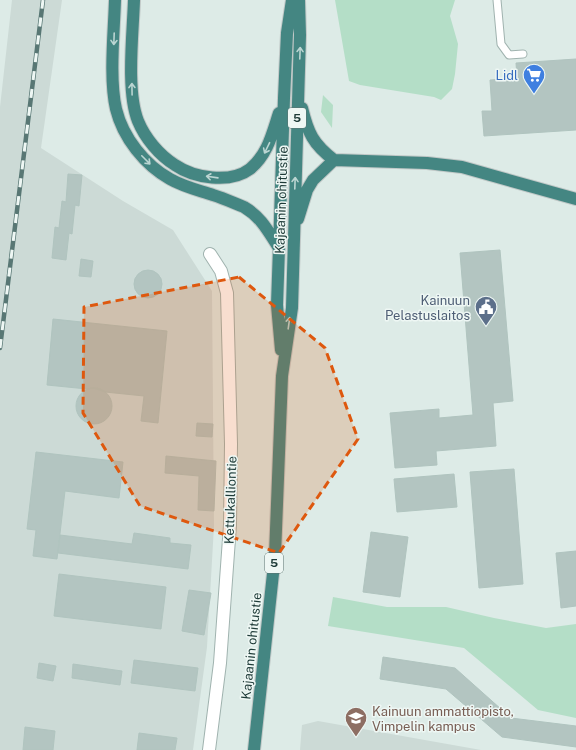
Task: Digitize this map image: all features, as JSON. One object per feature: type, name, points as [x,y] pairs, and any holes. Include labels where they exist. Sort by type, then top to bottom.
[{"type":"highway","points":[[115,0],[113,72],[116,110],[126,134],[138,153],[157,171],[172,180],[244,207],[253,212],[278,248]]},
{"type":"highway","points":[[134,0],[132,96],[134,108],[137,120],[147,138],[159,152],[175,165],[195,173],[220,178],[230,177],[249,169],[262,156],[268,146],[284,98]]},
{"type":"highway","name":"Kajaanin ohitustie","points":[[282,376],[277,306],[278,248],[287,33],[292,0]]},
{"type":"highway","name":"Kajaanin ohitustie","points":[[254,750],[275,555],[282,376],[292,308],[300,35],[298,0]]},
{"type":"highway","points":[[298,89],[306,126],[309,132],[318,146],[335,160],[427,163],[462,167],[576,199]]},
{"type":"highway","points":[[294,236],[307,190],[313,180],[335,160]]},
{"type":"street","name":"Kettukalliontie","points":[[209,750],[220,663],[230,525],[231,444],[227,293],[221,271],[210,254]]},
{"type":"lane","points":[[497,0],[501,44],[509,55],[523,54]]},
{"type":"highlighted area","points":[[239,277],[325,348],[358,439],[279,553],[140,506],[83,413],[84,307]]},
{"type":"shaded area","points":[[12,0],[62,0],[41,148],[123,201],[173,230],[212,291],[214,526],[207,647],[193,750],[0,750],[0,107]]},
{"type":"shaded area","name":"Kainuun ammattiopisto, Vimpelin kampus","points":[[318,721],[481,750],[300,750],[302,725]]},
{"type":"green space","points":[[335,0],[455,0],[450,16],[458,44],[452,89],[441,100],[434,97],[360,85],[349,81]]},
{"type":"green space","points":[[323,95],[333,105],[332,128],[321,112]]},
{"type":"green space","points":[[333,597],[387,607],[446,607],[546,628],[576,624],[576,718],[538,710],[464,648],[328,626]]},
{"type":"building","name":"Lidl","points":[[576,59],[576,130],[484,136],[482,111],[492,111],[490,80],[517,78],[516,63]]},
{"type":"building","points":[[68,174],[82,175],[79,206],[75,205],[72,234],[69,233],[66,260],[52,258],[55,227],[59,228],[62,201],[66,202]]},
{"type":"building","name":"Kainuun Pelastuslaitos","points":[[500,250],[513,401],[493,403],[496,446],[436,451],[437,465],[395,468],[390,413],[439,409],[439,418],[473,415],[460,253]]},
{"type":"building","points":[[81,259],[93,261],[91,277],[79,276]]},
{"type":"building","points":[[148,270],[158,274],[162,284],[158,294],[148,298],[138,294],[134,284],[138,274]]},
{"type":"building","points":[[53,319],[167,331],[158,423],[141,421],[144,396],[105,392],[94,388],[87,389],[47,385]]},
{"type":"building","points":[[94,388],[104,391],[109,396],[112,406],[109,416],[104,421],[94,424],[84,421],[79,416],[76,406],[79,396],[84,391]]},
{"type":"building","points":[[197,423],[213,424],[212,437],[196,436]]},
{"type":"building","points":[[36,452],[123,462],[119,498],[65,491],[57,559],[33,556],[36,530],[27,529]]},
{"type":"building","points":[[166,456],[216,461],[214,511],[198,510],[199,476],[165,473]]},
{"type":"building","points":[[514,469],[523,584],[479,588],[470,472]]},
{"type":"building","points":[[454,474],[457,507],[397,512],[394,479]]},
{"type":"building","points":[[371,532],[408,537],[400,597],[363,592]]},
{"type":"building","points":[[134,533],[170,538],[170,543],[191,545],[188,569],[58,553],[60,535],[132,544]]},
{"type":"building","points":[[576,551],[576,606],[561,608],[556,553]]},
{"type":"building","points":[[59,574],[166,587],[161,629],[54,616]]},
{"type":"building","points":[[189,590],[211,593],[204,635],[182,631]]},
{"type":"building","points":[[383,657],[455,668],[511,718],[576,726],[576,747],[502,737],[446,689],[380,679]]},
{"type":"building","points":[[134,660],[198,668],[195,691],[131,683]]},
{"type":"building","points":[[39,663],[56,666],[53,681],[37,678]]},
{"type":"building","points":[[73,664],[122,671],[120,685],[72,678]]},
{"type":"building","points":[[25,727],[55,731],[53,750],[23,750]]},
{"type":"building","points":[[139,733],[177,738],[175,750],[137,750]]},
{"type":"railway","points":[[0,348],[43,0]]},
{"type":"place","name":"Lidl","points":[[534,94]]},
{"type":"place","name":"Kainuun Pelastuslaitos","points":[[486,326]]},
{"type":"place","name":"Kainuun ammattiopisto, Vimpelin kampus","points":[[356,738]]}]
